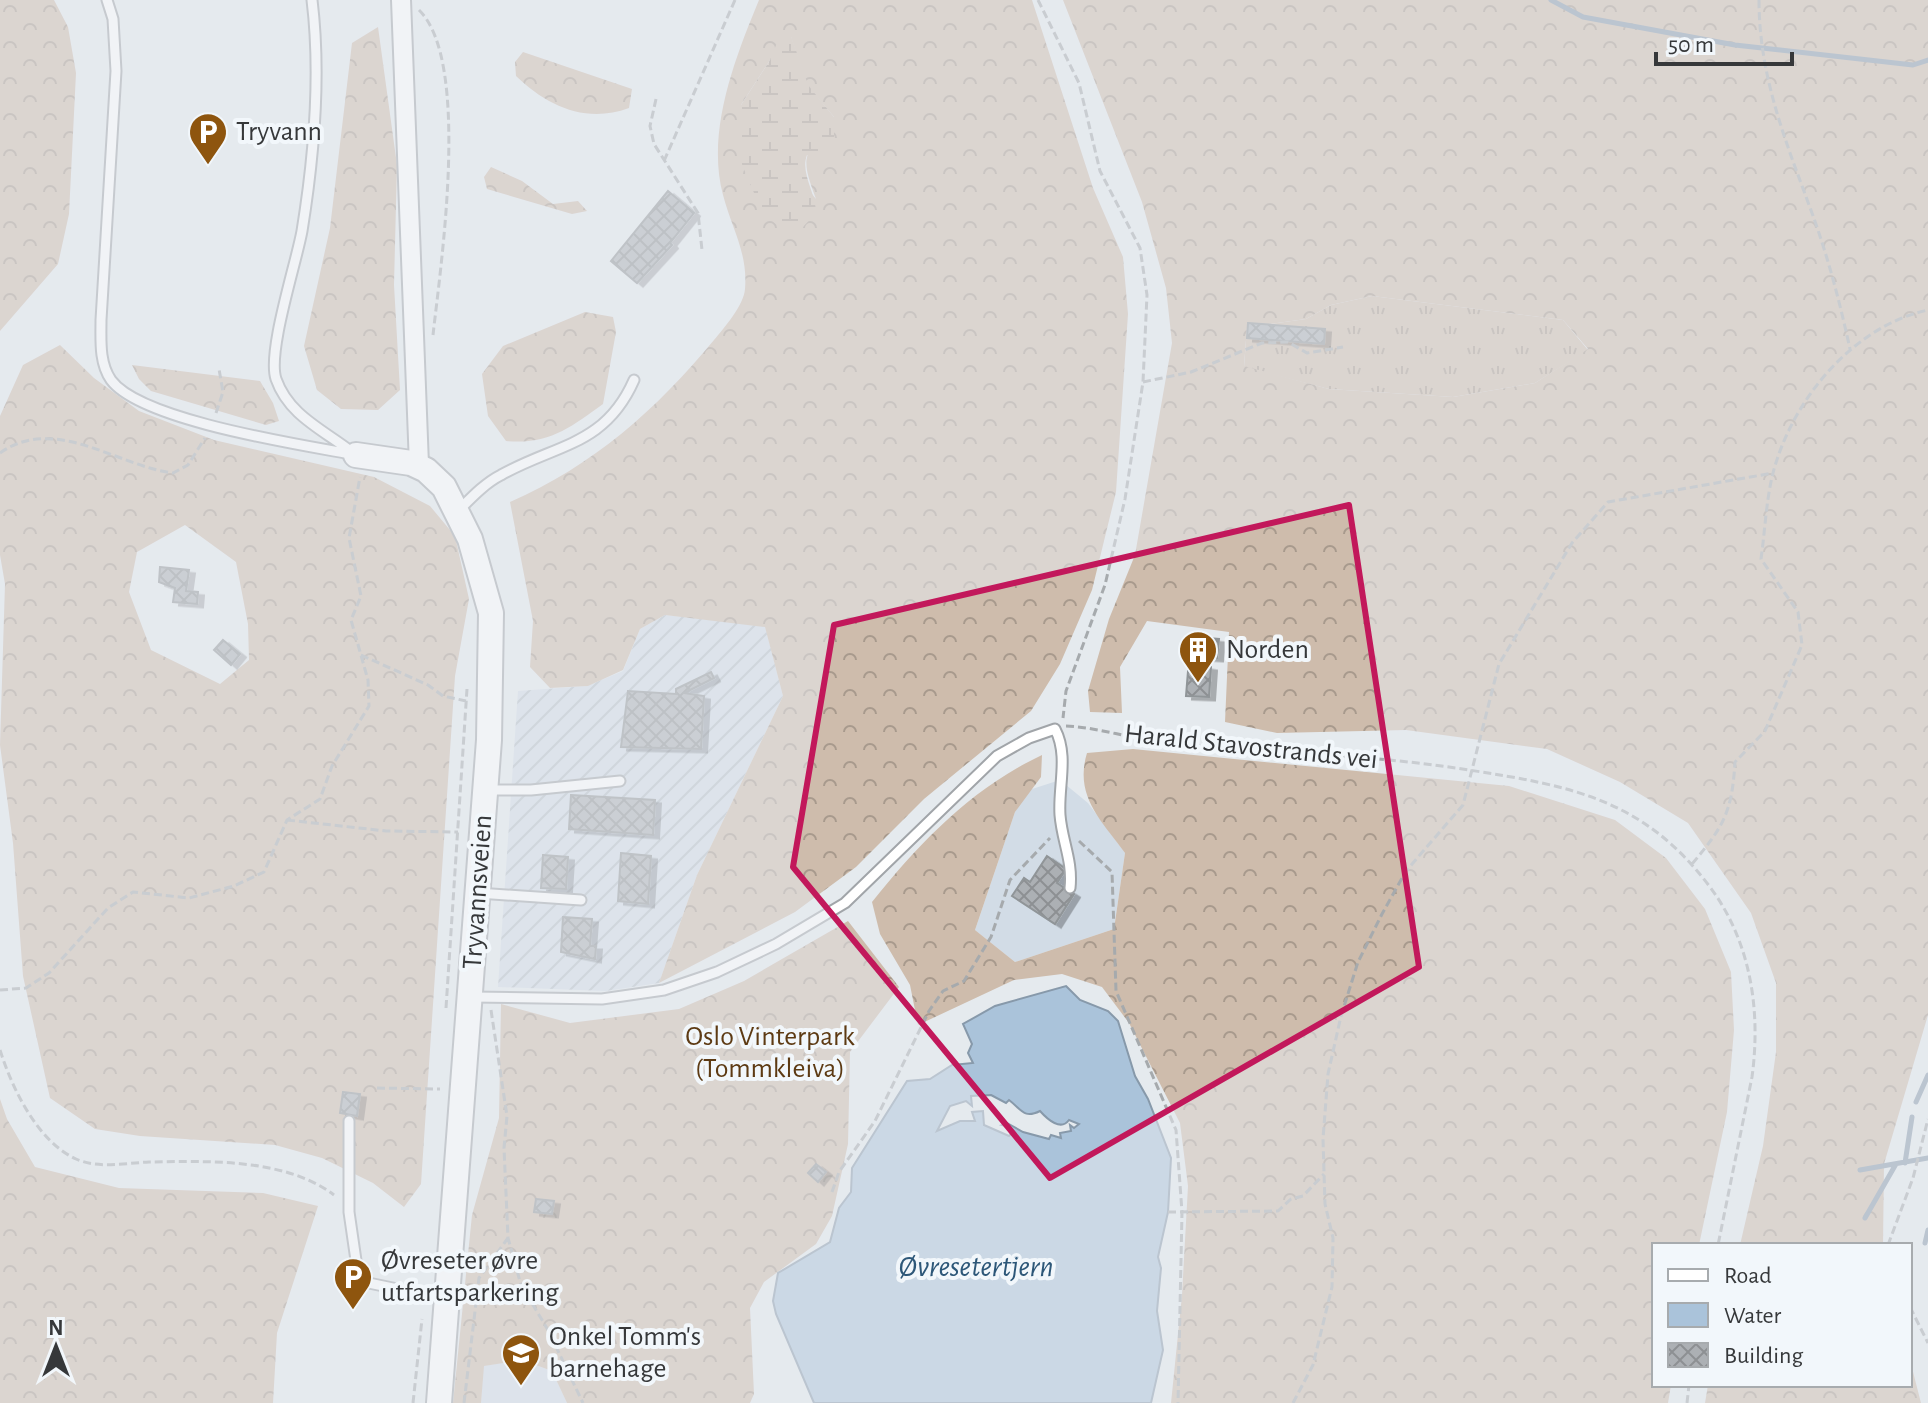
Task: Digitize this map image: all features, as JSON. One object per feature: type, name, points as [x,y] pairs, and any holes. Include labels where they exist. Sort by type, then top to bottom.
[{"type":"street","points":[[359,455],[419,465],[411,322],[411,205],[402,95],[401,0]]},
{"type":"street","name":"Tryvannsveien","points":[[419,465],[444,487],[458,511],[478,559],[491,613],[492,678],[478,893],[480,997],[437,1298],[439,1403]]},
{"type":"lane","points":[[107,0],[113,19],[116,71],[101,320],[105,368],[129,398],[169,413],[359,455]]},
{"type":"lane","points":[[312,0],[314,95],[307,194],[289,295],[272,357],[273,368],[283,395],[297,413],[359,455]]},
{"type":"lane","points":[[458,511],[495,478],[570,447],[598,429],[626,400],[634,380]]},
{"type":"lane","points":[[480,997],[582,1000],[650,992],[692,982],[765,949],[845,903],[997,756],[1029,738],[1059,728],[1063,753],[1062,826],[1072,869],[1070,888]]},
{"type":"lane","points":[[485,790],[531,790],[620,781]]},
{"type":"lane","points":[[478,893],[581,900]]},
{"type":"lane","points":[[349,1121],[349,1208],[359,1281],[437,1298]]},
{"type":"path","points":[[415,0],[435,30],[449,120],[433,341]]},
{"type":"path","points":[[664,161],[735,0]]},
{"type":"path","points":[[1038,0],[1079,83],[1100,171],[1142,256],[1147,295],[1143,382],[1113,554],[1097,612],[1066,691],[1059,728]]},
{"type":"path","points":[[1759,0],[1759,39],[1766,81],[1835,282],[1850,349]]},
{"type":"path","points":[[656,99],[650,126],[664,161],[698,213],[702,250]]},
{"type":"path","points":[[1692,864],[1716,836],[1733,801],[1735,762],[1765,731],[1802,645],[1798,612],[1761,559],[1773,473],[1804,405],[1850,349],[1888,322],[1928,310]]},
{"type":"path","points":[[1143,382],[1191,372],[1262,343],[1288,342],[1307,353],[1343,347]]},
{"type":"path","points":[[0,453],[30,440],[63,440],[173,473],[188,465],[213,424],[223,392],[219,369]]},
{"type":"path","points":[[0,990],[26,988],[49,973],[108,908],[133,892],[189,898],[234,886],[264,872],[287,820],[320,799],[332,766],[369,706],[368,680],[351,620],[361,588],[349,538],[359,455]]},
{"type":"path","points":[[1293,1403],[1313,1365],[1332,1287],[1333,1238],[1325,1204],[1324,1174],[1328,1074],[1358,962],[1406,871],[1463,805],[1474,770],[1485,708],[1499,664],[1572,543],[1608,502],[1773,473]]},
{"type":"path","points":[[360,654],[428,685],[443,696],[466,701]]},
{"type":"path","points":[[445,1020],[468,685]]},
{"type":"path","name":"Harald Stavostrands vei","points":[[1059,728],[1176,744],[1405,761],[1526,777],[1584,793],[1646,824],[1692,864],[1723,905],[1737,934],[1748,970],[1756,1016],[1756,1050],[1748,1106],[1718,1243]]},
{"type":"path","points":[[287,820],[386,831],[458,832]]},
{"type":"path","points":[[832,1192],[839,1172],[875,1121],[929,1011],[943,991],[964,981],[991,937],[1010,880],[1062,826],[1112,872],[1116,991],[1176,1130],[1182,1212],[1178,1403]]},
{"type":"path","points":[[480,997],[507,1116],[504,1148],[508,1238],[521,1285],[548,1330],[583,1403]]},
{"type":"path","points":[[0,1050],[31,1115],[55,1144],[77,1159],[102,1164],[223,1164],[285,1173],[312,1181],[349,1208]]},
{"type":"path","points":[[439,1103],[441,1076]]},
{"type":"path","points":[[377,1088],[440,1089]]},
{"type":"path","points":[[1889,1243],[1928,1119]]},
{"type":"path","points":[[1168,1212],[1278,1211],[1291,1199],[1303,1196],[1324,1174]]},
{"type":"path","points":[[464,1403],[479,1278],[508,1238]]},
{"type":"path","points":[[413,1403],[437,1298]]},
{"type":"path","points":[[1912,1311],[1928,1343]]},
{"type":"highlighted area","points":[[1349,505],[1419,967],[1050,1178],[793,867],[834,625]]},
{"type":"shaded area","points":[[665,615],[765,626],[783,696],[697,875],[659,983],[606,991],[498,987],[518,691],[587,686],[623,671],[640,629]]},
{"type":"shaded area","points":[[1060,780],[1088,803],[1125,853],[1114,929],[1015,962],[975,930],[1015,812],[1029,790]]},
{"type":"shaded area","name":"Onkel Tomm's barnehage","points":[[522,1360],[552,1371],[567,1403],[481,1403],[483,1366]]},
{"type":"green space","points":[[0,0],[54,0],[68,27],[76,73],[69,214],[58,264],[0,331]]},
{"type":"green space","points":[[759,0],[1032,0],[1093,188],[1123,257],[1128,314],[1116,492],[1092,590],[1060,664],[1031,711],[924,799],[856,867],[795,912],[659,983],[697,875],[783,696],[765,627],[665,615],[640,629],[623,670],[588,686],[550,688],[530,667],[533,621],[510,502],[569,471],[622,433],[692,365],[728,323],[741,302],[745,289],[744,264],[723,195],[718,146],[726,96]],"holes":[[[791,37],[807,85],[834,117],[811,148],[806,163],[816,199],[741,105],[770,60]]]},
{"type":"green space","points":[[1063,0],[1928,0],[1928,1015],[1884,1164],[1883,1243],[1740,1243],[1763,1146],[1776,1052],[1776,983],[1751,913],[1688,823],[1620,782],[1547,749],[1406,730],[1277,733],[1225,722],[1229,632],[1147,621],[1120,667],[1122,713],[1090,712],[1088,691],[1109,619],[1135,555],[1172,343],[1166,288],[1142,202]],"holes":[[[1372,296],[1563,320],[1588,349],[1535,383],[1453,397],[1329,389],[1244,366],[1247,327],[1306,319],[1331,305]]]},
{"type":"green space","points":[[378,27],[397,165],[394,285],[400,390],[378,410],[341,409],[317,390],[304,346],[330,228],[352,43]]},
{"type":"green space","points":[[781,33],[791,36],[808,85],[834,117],[834,151],[818,159],[807,155],[805,162],[816,213],[802,228],[785,232],[762,212],[741,162],[741,105],[770,60]]},
{"type":"green space","points":[[523,52],[632,89],[629,108],[598,114],[554,104],[516,76],[515,62]]},
{"type":"green space","points":[[491,167],[522,181],[553,204],[578,201],[587,211],[572,214],[487,189],[484,177]]},
{"type":"green space","points":[[1372,296],[1563,320],[1588,350],[1535,383],[1453,397],[1329,389],[1244,367],[1247,327],[1306,319],[1331,305]]},
{"type":"green space","points":[[585,312],[613,317],[616,332],[603,404],[558,433],[521,442],[506,441],[488,416],[482,374],[503,346]]},
{"type":"green space","points":[[60,345],[94,378],[139,411],[214,440],[374,477],[430,506],[455,536],[469,599],[455,676],[421,1184],[404,1207],[373,1183],[322,1158],[275,1145],[140,1136],[95,1129],[50,1098],[23,976],[13,843],[0,745],[5,584],[0,555],[0,416],[23,365]],"holes":[[[185,525],[236,562],[248,624],[249,660],[220,684],[151,650],[129,592],[137,552]]]},
{"type":"green space","points":[[132,365],[260,381],[279,421],[266,425],[151,391],[139,379]]},
{"type":"green space","points":[[1133,749],[1509,786],[1615,820],[1666,858],[1705,909],[1731,972],[1734,1030],[1727,1112],[1699,1243],[1652,1243],[1652,1387],[1671,1387],[1668,1403],[1171,1403],[1182,1295],[1188,1186],[1180,1123],[1129,1023],[1102,987],[1062,974],[1014,980],[918,1025],[910,985],[880,934],[872,902],[909,858],[949,818],[993,783],[1042,755],[1041,777],[1015,812],[975,930],[1015,962],[1114,929],[1125,853],[1099,818],[1087,795],[1084,768],[1087,753]]},
{"type":"green space","name":"Oslo Vinterpark (Tommkleiva)","points":[[848,921],[899,987],[850,1052],[848,1144],[832,1216],[816,1244],[764,1282],[750,1308],[754,1394],[750,1403],[567,1403],[552,1371],[522,1360],[484,1366],[481,1403],[453,1403],[472,1215],[499,1118],[501,1004],[570,1023],[679,1009],[744,981]]},
{"type":"green space","points":[[0,1099],[7,1119],[35,1167],[119,1188],[263,1193],[318,1206],[277,1333],[273,1403],[0,1403]]},
{"type":"green space","points":[[1912,1368],[1921,1403],[1705,1403],[1708,1387],[1912,1387]]},
{"type":"water","name":"Øvresetertjern","points":[[1066,986],[1080,1000],[1108,1011],[1118,1021],[1135,1076],[1148,1099],[1171,1158],[1168,1212],[1158,1257],[1161,1268],[1157,1311],[1163,1350],[1151,1403],[814,1403],[776,1314],[773,1301],[778,1273],[830,1242],[839,1208],[851,1192],[852,1168],[907,1081],[930,1079],[952,1065],[973,1063],[968,1053],[972,1044],[963,1024],[995,1006]],"holes":[[[991,1095],[1006,1103],[1009,1100],[1027,1114],[1040,1111],[1058,1124],[1069,1120],[1079,1124],[1074,1128],[1070,1125],[1071,1131],[1060,1133],[1061,1138],[1051,1135],[1049,1139],[1023,1132],[1007,1123],[1002,1125],[1010,1127],[1013,1132],[1009,1136],[984,1125],[983,1111],[972,1112],[975,1121],[960,1121],[937,1131],[950,1106],[966,1101],[972,1106],[971,1096]]]},
{"type":"building","points":[[668,191],[694,213],[670,243],[672,245],[637,283],[611,261]]},
{"type":"building","points":[[1248,323],[1325,329],[1324,344],[1247,338]]},
{"type":"building","points":[[160,567],[189,570],[186,591],[198,592],[197,604],[173,602],[175,588],[159,582]]},
{"type":"building","points":[[1207,638],[1219,639],[1217,658],[1205,657]]},
{"type":"building","points":[[223,640],[240,654],[231,665],[214,650]]},
{"type":"building","name":"Norden","points":[[1198,665],[1211,667],[1209,697],[1186,696],[1188,671],[1196,672]]},
{"type":"building","points":[[711,672],[714,678],[684,693],[704,696],[701,749],[621,747],[628,691],[676,694],[676,689]]},
{"type":"building","points":[[571,795],[655,800],[653,835],[569,829]]},
{"type":"building","points":[[621,853],[651,856],[648,904],[618,901]]},
{"type":"building","points":[[543,855],[568,857],[566,889],[541,888]]},
{"type":"building","points":[[1047,856],[1066,869],[1057,883],[1074,894],[1055,924],[1012,896],[1024,878],[1030,882]]},
{"type":"building","points":[[563,917],[592,919],[590,946],[596,946],[595,959],[561,952]]},
{"type":"building","points":[[343,1092],[360,1094],[357,1116],[340,1113]]},
{"type":"building","points":[[816,1164],[826,1172],[818,1182],[808,1173]]},
{"type":"building","points":[[536,1199],[554,1201],[552,1214],[534,1212]]},
{"type":"waterway","points":[[1551,0],[1583,17],[1735,45],[1913,65],[1928,60]]},
{"type":"waterway","points":[[1916,1102],[1928,1075]]},
{"type":"waterway","points":[[1905,1163],[1912,1117]]},
{"type":"waterway","points":[[1860,1170],[1928,1158]]},
{"type":"waterway","points":[[1865,1218],[1896,1164]]},
{"type":"waterway","points":[[1925,1243],[1928,1230]]},
{"type":"place","name":"Tryvann","points":[[208,166]]},
{"type":"place","name":"Norden","points":[[1198,684]]},
{"type":"place","name":"Øvreseter øvre utfartsparkering","points":[[353,1311]]},
{"type":"place","name":"Onkel Tomm's barnehage","points":[[521,1387]]}]
